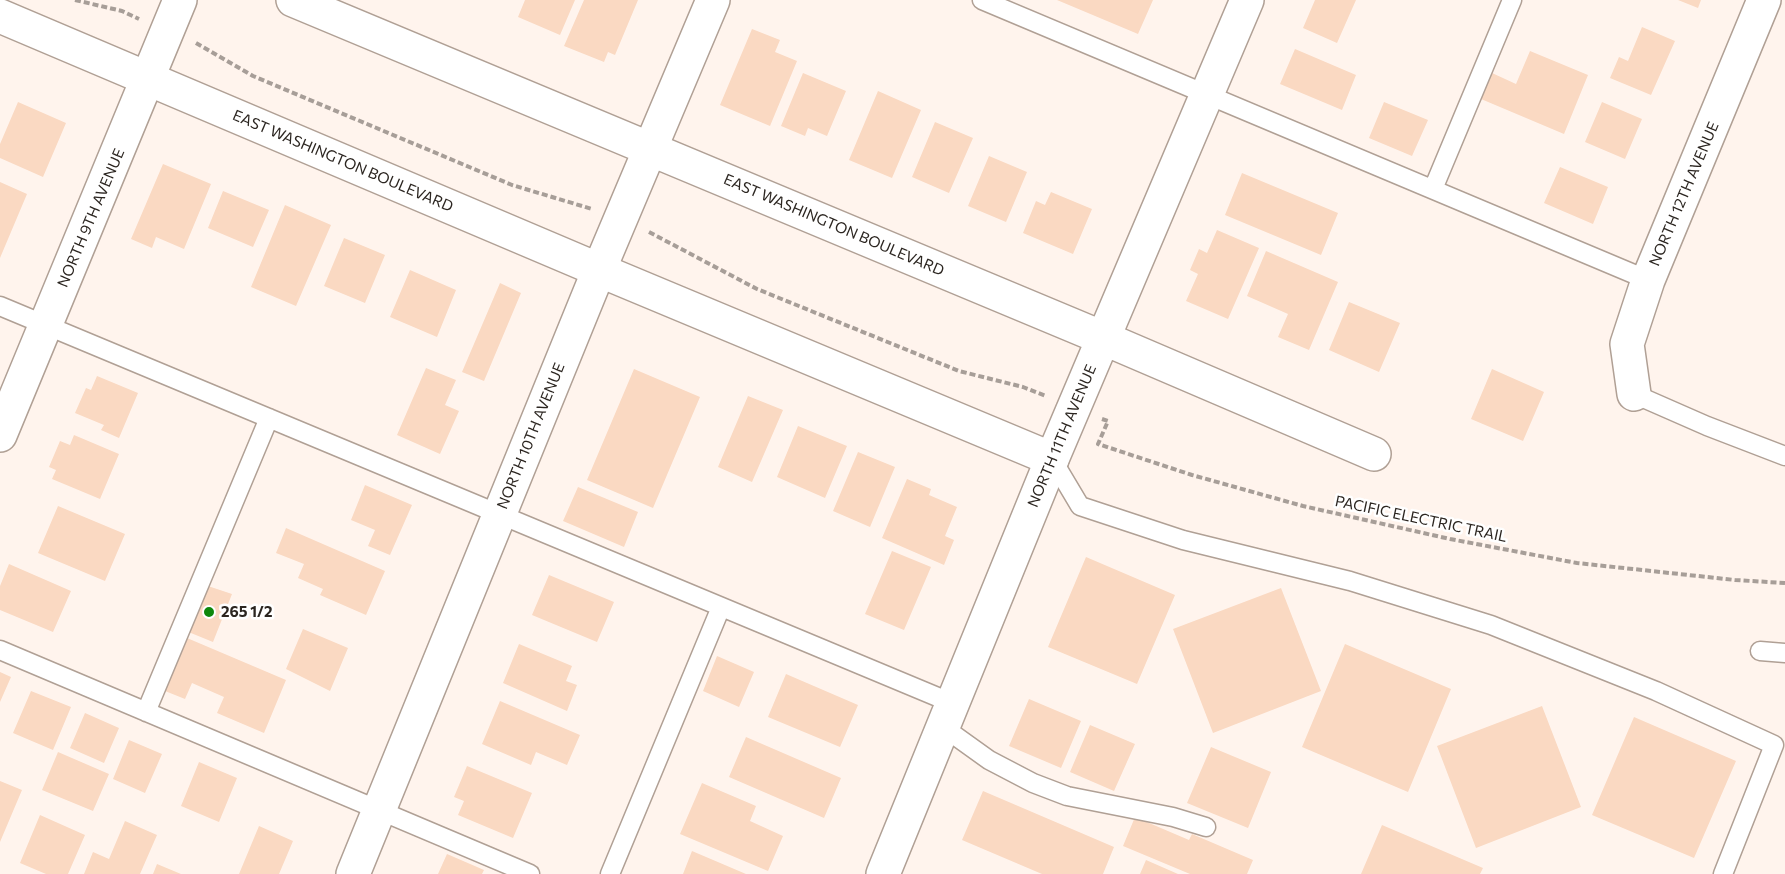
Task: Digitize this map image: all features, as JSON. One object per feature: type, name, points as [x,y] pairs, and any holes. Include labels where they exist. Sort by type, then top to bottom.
[{"type":"street","name":"NORTH 9TH AVENUE","points":[[0,435],[180,0]]},
{"type":"street","name":"EAST WASHINGTON BOULEVARD","points":[[293,0],[1103,338],[1374,454]]},
{"type":"street","name":"NORTH 10TH AVENUE","points":[[353,874],[599,270],[713,0]]},
{"type":"street","name":"NORTH 11TH AVENUE","points":[[883,874],[1052,459],[1247,0]]},
{"type":"street","name":"NORTH 12TH AVENUE","points":[[1634,394],[1627,344],[1648,280],[1764,0]]},
{"type":"street","name":"EAST WASHINGTON BOULEVARD","points":[[0,16],[1052,459]]},
{"type":"lane","points":[[982,0],[1208,93],[1648,280]]},
{"type":"lane","points":[[1433,189],[1512,0]]},
{"type":"lane","points":[[0,306],[721,607],[948,715],[989,760],[1041,787],[1067,796],[1173,817],[1206,827]]},
{"type":"lane","points":[[1634,394],[1707,426],[1785,456]]},
{"type":"lane","points":[[146,712],[269,418]]},
{"type":"lane","points":[[1052,459],[1080,506],[1184,540],[1350,581],[1491,625],[1656,692],[1774,745],[1723,874]]},
{"type":"lane","points":[[610,874],[721,607]]},
{"type":"lane","points":[[0,650],[530,874]]},
{"type":"lane","points":[[1760,651],[1785,653]]},
{"type":"path","points":[[75,0],[122,11],[139,18]]},
{"type":"path","name":"PACIFIC ELECTRIC TRAIL","points":[[1095,417],[1108,422],[1098,444],[1192,475],[1303,506],[1450,539],[1577,563],[1785,583]]},
{"type":"building","points":[[525,0],[575,0],[560,35],[518,17]]},
{"type":"building","points":[[584,0],[638,0],[615,55],[608,52],[604,62],[564,46]]},
{"type":"building","points":[[1057,0],[1153,0],[1138,34]]},
{"type":"building","points":[[1315,0],[1356,0],[1337,43],[1303,28]]},
{"type":"building","points":[[1678,0],[1701,0],[1698,8]]},
{"type":"building","points":[[1642,27],[1675,41],[1651,95],[1610,78],[1619,57],[1628,61]]},
{"type":"building","points":[[752,29],[780,40],[775,52],[797,61],[770,126],[720,105]]},
{"type":"building","points":[[1295,49],[1356,75],[1342,110],[1280,84]]},
{"type":"building","points":[[1530,51],[1588,75],[1564,134],[1481,99],[1492,73],[1516,84]]},
{"type":"building","points":[[803,73],[846,91],[827,136],[808,128],[805,136],[781,126]]},
{"type":"building","points":[[878,91],[921,110],[892,178],[849,160]]},
{"type":"building","points":[[18,102],[66,123],[43,177],[0,158],[0,144]]},
{"type":"building","points":[[1384,102],[1428,120],[1412,156],[1369,138]]},
{"type":"building","points":[[1602,102],[1642,119],[1625,159],[1585,142]]},
{"type":"building","points":[[935,122],[973,138],[949,193],[912,177]]},
{"type":"building","points":[[989,156],[1027,172],[1006,222],[968,206]]},
{"type":"building","points":[[163,164],[211,184],[184,249],[156,237],[152,248],[131,239]]},
{"type":"building","points":[[1560,167],[1608,187],[1593,224],[1544,203]]},
{"type":"building","points":[[1242,173],[1338,213],[1321,255],[1225,215]]},
{"type":"building","points":[[0,182],[27,194],[0,258]]},
{"type":"building","points":[[223,191],[269,210],[253,247],[208,228]]},
{"type":"building","points":[[1051,192],[1092,209],[1073,254],[1023,233],[1036,201],[1045,205]]},
{"type":"building","points":[[285,205],[331,225],[296,306],[251,287]]},
{"type":"building","points":[[1217,230],[1259,248],[1228,319],[1186,301],[1198,274],[1190,270],[1199,249],[1207,253]]},
{"type":"building","points":[[344,238],[385,255],[365,303],[324,286]]},
{"type":"building","points":[[1266,251],[1338,282],[1309,350],[1278,337],[1288,314],[1247,296]]},
{"type":"building","points":[[410,270],[456,290],[437,337],[390,317]]},
{"type":"building","points":[[500,283],[521,293],[484,381],[462,372]]},
{"type":"building","points":[[1349,302],[1400,323],[1379,372],[1329,350]]},
{"type":"building","points":[[426,368],[456,380],[445,405],[459,411],[440,454],[397,435]]},
{"type":"building","points":[[634,369],[700,397],[653,508],[587,480]]},
{"type":"building","points":[[1492,369],[1544,392],[1523,441],[1471,419]]},
{"type":"building","points":[[97,376],[138,393],[119,438],[101,430],[104,425],[75,413],[86,388],[91,390]]},
{"type":"building","points":[[748,396],[783,410],[752,482],[718,467]]},
{"type":"building","points":[[798,426],[847,446],[825,498],[777,477]]},
{"type":"building","points":[[74,435],[119,454],[100,499],[52,479],[56,470],[49,467],[60,441],[70,445]]},
{"type":"building","points":[[858,452],[895,467],[870,527],[833,511]]},
{"type":"building","points":[[907,479],[931,489],[929,495],[957,507],[945,536],[954,540],[944,565],[882,538]]},
{"type":"building","points":[[365,485],[412,505],[390,555],[368,546],[375,530],[351,520]]},
{"type":"building","points":[[578,487],[638,512],[624,547],[563,521]]},
{"type":"building","points":[[58,506],[125,534],[105,581],[38,553]]},
{"type":"building","points":[[286,528],[385,571],[366,615],[320,595],[323,589],[298,578],[304,564],[276,553]]},
{"type":"building","points":[[892,551],[931,567],[904,630],[865,614]]},
{"type":"building","points":[[1086,557],[1175,595],[1137,684],[1048,647]]},
{"type":"building","points":[[9,564],[71,591],[53,632],[0,610],[0,586]]},
{"type":"building","points":[[549,575],[614,602],[597,642],[532,615]]},
{"type":"building","name":"265 1/2","points":[[205,585],[232,594],[213,642],[186,631]]},
{"type":"building","points":[[1281,588],[1321,691],[1213,733],[1173,629]]},
{"type":"building","points":[[303,629],[348,648],[330,691],[286,669]]},
{"type":"building","points":[[187,638],[286,680],[264,733],[217,713],[224,697],[192,683],[185,699],[165,691]]},
{"type":"building","points":[[519,644],[572,666],[566,681],[577,685],[567,711],[503,683]]},
{"type":"building","points":[[1345,644],[1451,689],[1408,792],[1302,747]]},
{"type":"building","points":[[717,656],[754,672],[739,707],[703,691]]},
{"type":"building","points":[[0,672],[11,677],[0,702]]},
{"type":"building","points":[[786,674],[858,705],[840,747],[768,717]]},
{"type":"building","points":[[31,691],[71,707],[53,750],[13,733]]},
{"type":"building","points":[[1029,699],[1081,721],[1061,768],[1009,746]]},
{"type":"building","points":[[500,701],[580,735],[567,765],[536,752],[531,765],[482,744]]},
{"type":"building","points":[[1542,706],[1581,807],[1476,848],[1437,746]]},
{"type":"building","points":[[85,713],[119,728],[104,763],[70,748]]},
{"type":"building","points":[[1634,717],[1736,761],[1694,858],[1592,815]]},
{"type":"building","points":[[1090,725],[1135,744],[1114,791],[1070,772]]},
{"type":"building","points":[[746,737],[841,778],[824,818],[729,777]]},
{"type":"building","points":[[129,740],[162,754],[145,793],[113,779]]},
{"type":"building","points":[[1211,747],[1271,772],[1248,828],[1187,803]]},
{"type":"building","points":[[58,752],[109,774],[93,811],[42,790]]},
{"type":"building","points":[[199,762],[237,778],[219,822],[181,806]]},
{"type":"building","points":[[467,766],[532,793],[513,838],[458,815],[464,801],[454,797]]},
{"type":"building","points":[[0,781],[22,790],[0,842]]},
{"type":"building","points":[[702,783],[756,806],[750,821],[783,836],[768,871],[680,834]]},
{"type":"building","points":[[983,791],[1114,847],[1103,874],[1042,874],[962,840]]},
{"type":"building","points":[[40,815],[85,835],[68,874],[46,874],[20,863]]},
{"type":"building","points":[[1135,817],[1189,840],[1192,834],[1253,860],[1247,874],[1190,874],[1123,846]]},
{"type":"building","points":[[125,821],[157,835],[140,874],[84,874],[93,852],[109,859]]},
{"type":"building","points":[[1382,825],[1483,868],[1480,874],[1361,874]]},
{"type":"building","points":[[259,826],[293,841],[279,874],[239,874]]},
{"type":"building","points":[[692,851],[746,874],[683,874]]},
{"type":"building","points":[[447,854],[484,870],[482,874],[438,874]]},
{"type":"building","points":[[1146,860],[1178,874],[1140,874]]},
{"type":"building","points":[[157,864],[181,874],[153,874]]},
{"type":"place","name":"265 1/2","points":[[209,612]]}]
